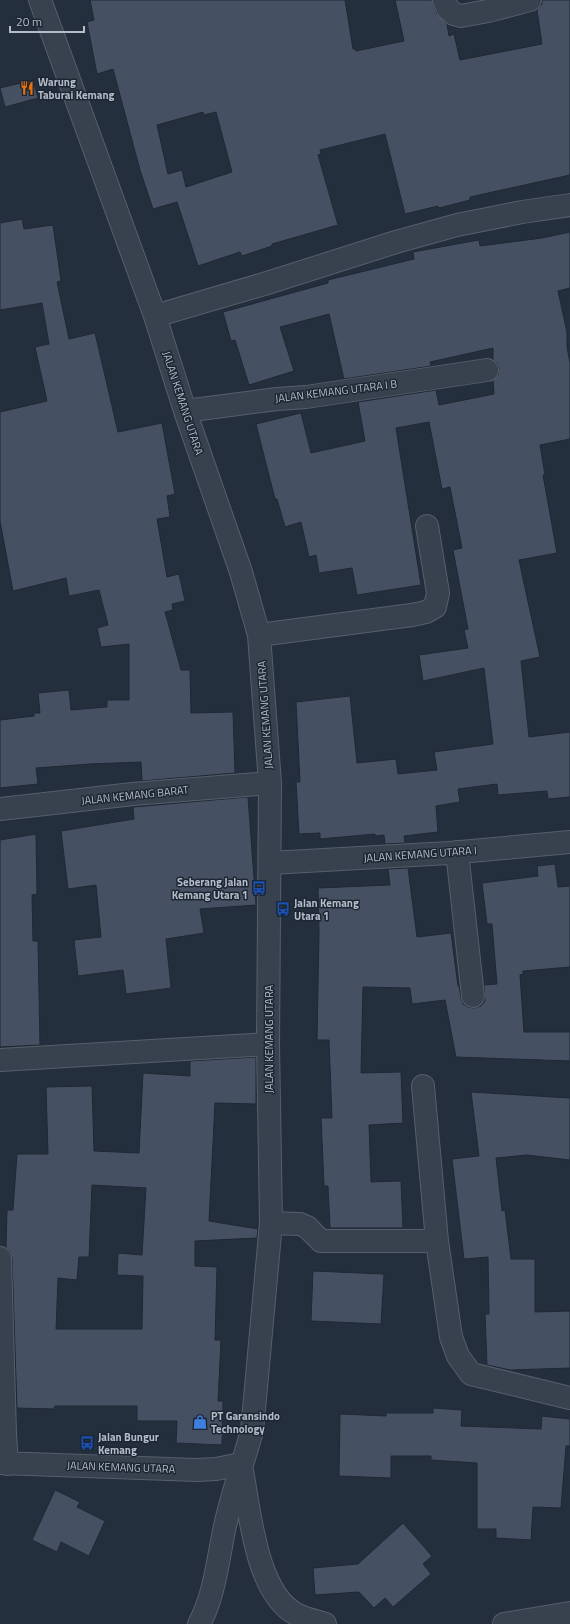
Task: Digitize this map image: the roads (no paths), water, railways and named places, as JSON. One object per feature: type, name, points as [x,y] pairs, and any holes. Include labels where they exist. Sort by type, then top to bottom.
[{"type":"street","name":"JALAN KEMANG UTARA","points":[[40,0],[155,316],[241,572],[259,635],[270,783],[268,1044],[270,1223],[253,1424],[241,1464],[205,1613],[199,1624]]},
{"type":"street","points":[[444,0],[448,9],[454,14],[461,16],[488,11],[530,0]]},
{"type":"street","points":[[155,316],[264,284],[396,242],[457,225],[522,212],[570,205]]},
{"type":"street","name":"JALAN KEMANG UTARA I B","points":[[186,411],[276,399],[306,398],[487,370]]},
{"type":"street","points":[[259,635],[412,615],[426,612],[435,607],[438,593],[427,526]]},
{"type":"street","name":"JALAN KEMANG BARAT","points":[[0,809],[134,794],[270,783]]},
{"type":"street","name":"JALAN KEMANG UTARA I","points":[[270,863],[456,852],[570,842]]},
{"type":"street","points":[[456,852],[473,996]]},
{"type":"street","points":[[0,1060],[268,1044]]},
{"type":"street","points":[[423,1086],[438,1241],[451,1337],[458,1356],[471,1374],[570,1398]]},
{"type":"street","points":[[270,1223],[300,1224],[307,1227],[321,1241],[438,1241]]},
{"type":"street","points":[[0,1258],[5,1434],[4,1464]]},
{"type":"street","name":"JALAN KEMANG UTARA","points":[[4,1464],[197,1470],[216,1469],[241,1464]]},
{"type":"street","points":[[241,1464],[263,1573],[277,1598],[296,1614],[325,1624]]},
{"type":"street","points":[[504,1624],[570,1613]]},
{"type":"place","name":"Warung Taburai Kemang","points":[[27,88]]},
{"type":"place","name":"Seberang Jalan Kemang Utara 1","points":[[259,888]]},
{"type":"place","name":"Jalan Kemang Utara 1","points":[[283,909]]},
{"type":"place","name":"PT Garansindo Technology","points":[[200,1422]]},
{"type":"place","name":"Jalan Bungur Kemang","points":[[87,1443]]}]
